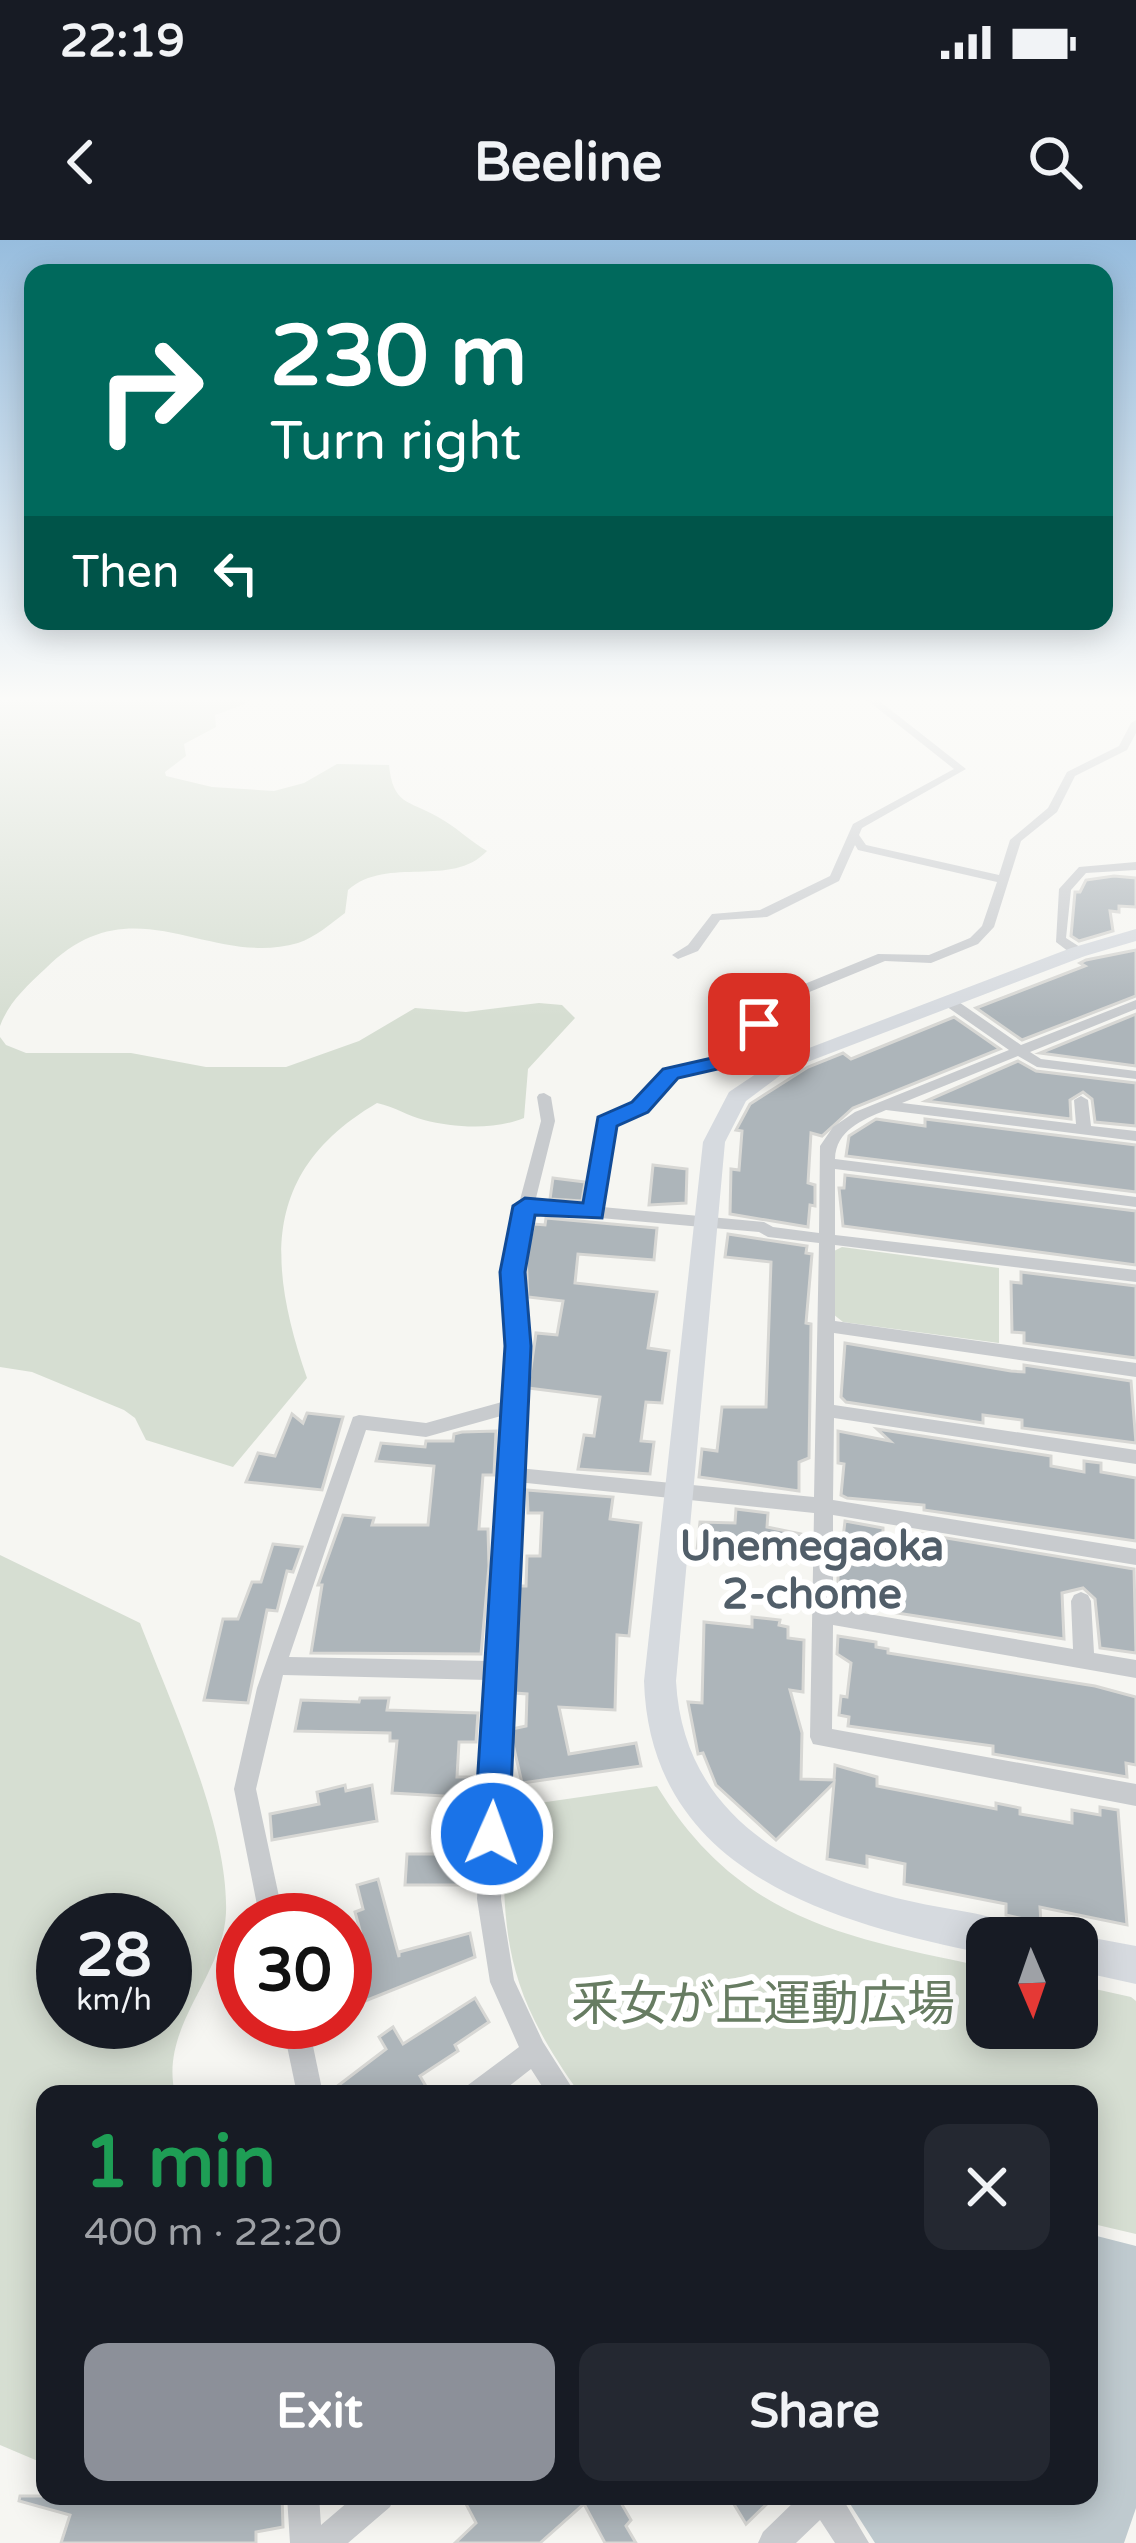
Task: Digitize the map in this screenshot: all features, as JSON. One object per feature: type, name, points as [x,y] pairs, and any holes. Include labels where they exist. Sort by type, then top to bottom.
[{"type":"street","points":[[678,955],[693,948],[716,916],[763,914],[835,878],[857,826],[898,803]]},
{"type":"street","points":[[593,1212],[606,1122],[640,1107],[671,1073],[718,1063],[736,1053],[780,999],[883,956],[931,958],[974,941],[988,927],[1016,840],[1056,803]]},
{"type":"street","points":[[853,835],[862,848],[1000,879]]},
{"type":"street","points":[[1078,952],[1060,939],[1065,890],[1083,870],[1136,866]]},
{"type":"street","points":[[966,1930],[830,1899],[774,1873],[707,1815],[682,1770],[660,1705],[676,1490],[717,1129],[745,1089],[782,1065],[1078,952],[1136,935]]},
{"type":"street","points":[[948,1001],[1037,1063],[1136,1075]]},
{"type":"street","points":[[1136,1004],[884,1106],[838,1130],[828,1146],[821,1737],[1136,1795]]},
{"type":"street","points":[[544,1097],[548,1120],[513,1256],[518,1346],[499,1671],[492,1933],[502,1982],[534,2051],[557,2085]]},
{"type":"street","points":[[1082,1100],[1084,1130]]},
{"type":"street","points":[[884,1106],[1136,1136]]},
{"type":"street","points":[[826,1163],[1136,1202]]},
{"type":"street","points":[[525,1206],[704,1222],[1136,1276]]},
{"type":"street","points":[[825,1326],[1136,1370]]},
{"type":"street","points":[[266,1893],[245,1789],[276,1666],[359,1422],[426,1430],[511,1407]]},
{"type":"street","points":[[824,1410],[1136,1457]]},
{"type":"street","points":[[508,1474],[823,1506],[1136,1557]]},
{"type":"street","points":[[1081,1601],[1084,1660]]},
{"type":"street","points":[[823,1616],[1136,1669]]},
{"type":"street","points":[[276,1666],[499,1671]]},
{"type":"street","points":[[1098,1957],[1136,1965]]},
{"type":"street","points":[[301,2049],[308,2085]]},
{"type":"street","points":[[489,2085],[534,2051]]},
{"type":"street","points":[[304,2505],[306,2543]]},
{"type":"street","points":[[323,2543],[369,2505]]},
{"type":"street","points":[[774,2543],[813,2505]]},
{"type":"street","points":[[828,2505],[853,2543]]},
{"type":"green space","points":[[0,803],[411,803],[487,851],[456,868],[382,874],[364,880],[348,890],[345,913],[298,943],[233,946],[171,932],[109,931],[77,943],[45,969],[13,1002],[0,1026]]},
{"type":"green space","points":[[539,1003],[562,1005],[575,1018],[528,1069],[524,1118],[488,1126],[449,1125],[377,1103],[339,1130],[312,1159],[294,1190],[281,1259],[285,1297],[307,1378],[233,1467],[146,1440],[135,1418],[124,1410],[32,1372],[0,1367],[0,1037],[6,1045],[26,1053],[131,1053],[206,1067],[286,1067],[359,1041],[415,1008],[466,1012]]},
{"type":"green space","points":[[842,1247],[999,1268],[999,1343],[843,1322],[833,1314],[834,1251]]},
{"type":"green space","points":[[0,1555],[140,1623],[208,1805],[224,1879],[225,1893],[216,1893],[216,1956],[192,2006],[192,1893],[36,1893],[36,2049],[175,2049],[174,2085],[36,2085],[36,2460],[0,2445]]},
{"type":"green space","name":"釆女が丘運動広場","points":[[657,1786],[689,1831],[723,1867],[760,1894],[841,1932],[966,1962],[966,2049],[1098,2049],[1098,1990],[1131,1997],[1136,2001],[1136,2234],[1098,2225],[1098,2085],[574,2085],[535,2022],[522,1990],[512,1958],[504,1891],[504,1808]]},
{"type":"shaded area","points":[[1098,2236],[1136,2246],[1136,2508],[1124,2543],[875,2543],[851,2505],[1098,2505]]},
{"type":"building","points":[[1136,878],[1136,907],[1110,911],[1113,931],[1079,941],[1071,936],[1075,892],[1080,892],[1086,880]]},
{"type":"building","points":[[1136,950],[1136,996],[1022,1040],[976,1008],[1085,966],[1080,963],[1086,960]]},
{"type":"building","points":[[1136,1014],[1136,1066],[1040,1053]]},
{"type":"building","points":[[954,1017],[1000,1049],[853,1108],[822,1136],[811,1133],[808,1183],[815,1185],[815,1206],[810,1205],[808,1227],[730,1214],[731,1169],[739,1170],[742,1131],[736,1130],[750,1104],[808,1067],[843,1053],[851,1059]]},
{"type":"building","points":[[1018,1061],[1036,1071],[1136,1083],[1136,1126],[1095,1122],[1092,1099],[1083,1092],[1070,1100],[1071,1119],[926,1101]]},
{"type":"building","points":[[876,1119],[925,1126],[925,1119],[1136,1145],[1136,1192],[846,1156],[849,1136]]},
{"type":"building","points":[[653,1165],[687,1169],[686,1203],[649,1205]]},
{"type":"building","points":[[845,1175],[1136,1211],[1136,1265],[843,1226],[839,1188],[844,1188]]},
{"type":"building","points":[[553,1178],[585,1182],[582,1201],[550,1199]]},
{"type":"building","points":[[546,1218],[657,1228],[654,1260],[578,1254],[575,1283],[657,1292],[648,1348],[669,1351],[662,1403],[646,1402],[641,1441],[654,1442],[650,1474],[578,1469],[584,1435],[594,1436],[600,1397],[528,1388],[536,1333],[557,1335],[563,1301],[528,1297],[526,1256],[534,1224],[545,1225]]},
{"type":"building","points":[[728,1234],[807,1246],[806,1253],[812,1254],[806,1323],[811,1324],[809,1458],[799,1462],[799,1491],[699,1477],[702,1449],[717,1451],[722,1407],[766,1407],[771,1262],[725,1257]]},
{"type":"building","points":[[1021,1272],[1136,1286],[1136,1358],[1024,1343],[1024,1333],[1012,1332],[1011,1282],[1021,1283]]},
{"type":"building","points":[[845,1343],[1011,1371],[1024,1372],[1024,1365],[1131,1381],[1136,1443],[1022,1428],[1022,1420],[983,1415],[983,1423],[846,1402],[841,1397]]},
{"type":"building","points":[[307,1413],[343,1417],[322,1490],[246,1482],[258,1453],[275,1456],[292,1414],[303,1423]]},
{"type":"building","points":[[877,1429],[1051,1456],[1051,1466],[1084,1472],[1084,1461],[1101,1463],[1101,1472],[1136,1478],[1136,1541],[924,1510],[924,1505],[847,1498],[841,1495],[844,1464],[838,1463],[838,1431],[890,1441]]},
{"type":"building","points":[[496,1431],[494,1475],[483,1475],[479,1529],[488,1529],[489,1566],[481,1654],[311,1653],[322,1585],[318,1585],[343,1515],[374,1518],[372,1525],[428,1525],[434,1466],[376,1461],[381,1443],[425,1447],[426,1441],[453,1441],[454,1434],[462,1432]]},
{"type":"building","points":[[527,1490],[613,1497],[610,1519],[641,1523],[629,1636],[617,1635],[615,1710],[559,1707],[569,1754],[636,1743],[641,1766],[522,1783],[512,1740],[512,1729],[526,1726],[527,1694],[515,1693],[518,1586],[526,1586],[527,1556],[540,1556],[542,1513],[528,1513]]},
{"type":"building","points":[[736,1509],[768,1513],[767,1527],[801,1534],[801,1556],[697,1550],[700,1522],[735,1523]]},
{"type":"building","points":[[845,1521],[922,1542],[922,1534],[1134,1569],[1136,1653],[1100,1648],[1095,1599],[1083,1588],[1062,1593],[1064,1639],[884,1611],[884,1605],[844,1597],[845,1589],[838,1588],[838,1546],[842,1547]]},
{"type":"building","points":[[273,1544],[302,1547],[293,1572],[287,1571],[277,1611],[267,1610],[248,1703],[204,1700],[223,1619],[238,1619],[252,1582],[261,1582]]},
{"type":"building","points":[[752,1617],[780,1620],[779,1625],[788,1627],[788,1638],[804,1640],[803,1692],[790,1690],[802,1733],[801,1779],[834,1780],[835,1765],[877,1777],[877,1786],[996,1809],[996,1803],[1020,1808],[1020,1814],[1072,1823],[1072,1810],[1100,1815],[1100,1807],[1118,1810],[1127,1925],[1040,1907],[1041,1917],[1015,1917],[1006,1915],[1006,1904],[904,1884],[905,1864],[867,1856],[867,1867],[827,1859],[834,1783],[776,1840],[716,1785],[703,1753],[698,1754],[688,1702],[702,1703],[704,1622],[752,1627]]},
{"type":"building","points":[[838,1636],[876,1642],[876,1647],[888,1653],[1095,1686],[1136,1697],[1136,1765],[1126,1763],[1127,1777],[993,1754],[993,1746],[848,1726],[849,1717],[839,1715],[841,1696],[847,1697],[851,1663],[837,1654]]},
{"type":"building","points":[[360,1698],[389,1698],[387,1710],[478,1713],[476,1742],[459,1742],[457,1777],[479,1777],[478,1798],[392,1793],[397,1741],[390,1741],[390,1733],[295,1731],[301,1700],[359,1702]]},
{"type":"building","points":[[345,1785],[346,1791],[372,1785],[377,1821],[272,1840],[270,1814],[319,1804],[317,1792]]},
{"type":"building","points":[[407,1854],[475,1854],[473,1885],[405,1885]]},
{"type":"building","points":[[378,1879],[399,1957],[399,1952],[470,1933],[475,1957],[372,1998],[372,1893],[359,1893],[357,1885]]},
{"type":"building","points":[[475,1998],[489,2022],[455,2045],[458,2051],[420,2076],[425,2085],[339,2085],[386,2049],[379,2037],[393,2027],[403,2044]]},
{"type":"building","points":[[20,2496],[36,2496],[36,2505],[282,2505],[283,2527],[256,2532],[256,2543],[61,2543],[70,2515],[19,2501]]},
{"type":"building","points":[[467,2505],[583,2505],[540,2543],[455,2543],[476,2523]]},
{"type":"building","points":[[585,2505],[622,2505],[631,2520],[626,2526],[636,2543],[605,2543]]},
{"type":"building","points":[[734,2505],[766,2505],[746,2524]]},
{"type":"district","name":"Unemegaoka 2-chome","points":[[812,1569]]},
{"type":"route","points":[[492,1834],[509,1441],[518,1346],[512,1272],[525,1206],[593,1212],[606,1122],[640,1107],[671,1073],[718,1063],[736,1053],[759,1024]]}]
